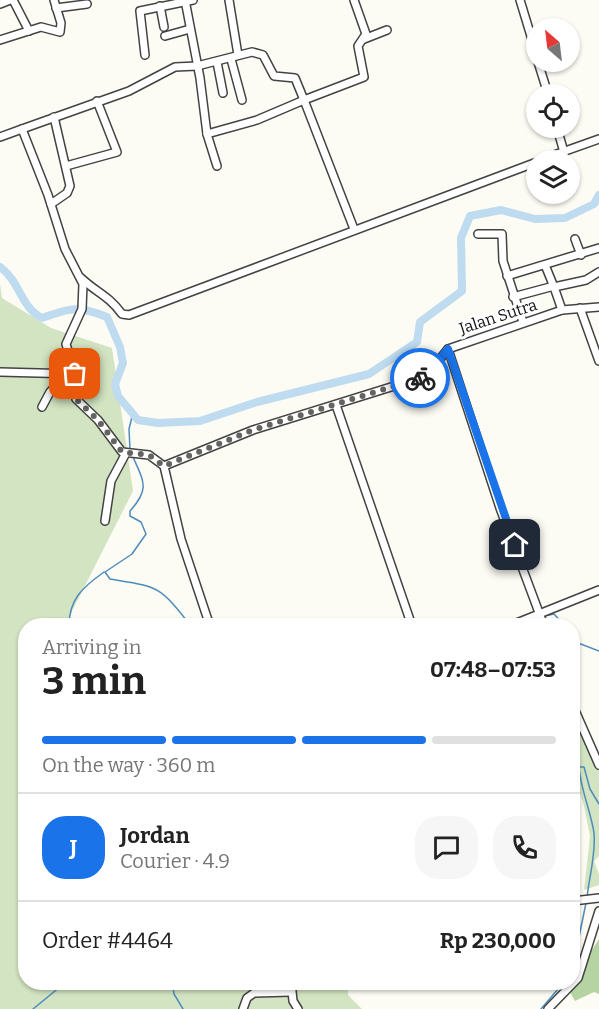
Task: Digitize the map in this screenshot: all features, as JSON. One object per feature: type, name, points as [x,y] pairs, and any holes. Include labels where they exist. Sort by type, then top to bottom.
[{"type":"street","points":[[0,4],[12,0],[29,31]]},
{"type":"street","points":[[145,9],[146,0]]},
{"type":"street","points":[[145,55],[138,16],[140,11],[194,0]]},
{"type":"street","points":[[229,0],[242,100]]},
{"type":"street","points":[[354,0],[365,30],[364,39]]},
{"type":"street","points":[[520,0],[526,20]]},
{"type":"street","points":[[185,1],[207,134],[217,166]]},
{"type":"street","points":[[0,40],[45,27],[60,32],[62,22],[55,4],[87,4]]},
{"type":"street","points":[[160,6],[164,27]]},
{"type":"street","points":[[165,36],[190,29]]},
{"type":"street","points":[[207,134],[257,120],[364,77],[358,46],[364,39],[387,30]]},
{"type":"street","points":[[0,137],[137,88],[175,67],[197,66],[252,52],[262,55],[274,75],[295,78],[354,229]]},
{"type":"street","points":[[217,62],[223,93]]},
{"type":"street","points":[[66,166],[117,152],[97,101]]},
{"type":"street","points":[[51,204],[69,190],[66,166],[54,117]]},
{"type":"street","points":[[22,129],[51,204],[65,249],[81,278],[93,289],[109,298],[122,314],[129,315],[526,166]]},
{"type":"street","points":[[569,150],[599,139]]},
{"type":"street","points":[[478,234],[502,234],[507,276],[523,322]]},
{"type":"street","points":[[575,239],[581,255]]},
{"type":"street","points":[[507,276],[599,248]]},
{"type":"street","points":[[545,265],[562,310]]},
{"type":"street","points":[[513,297],[586,280],[599,272]]},
{"type":"street","points":[[71,374],[66,344],[82,309],[81,278]]},
{"type":"street","name":"Jalan Sutra","points":[[542,618],[501,508],[448,349],[562,310],[599,307]]},
{"type":"street","points":[[580,308],[599,361]]},
{"type":"street","points":[[164,466],[253,430],[427,375],[448,349]]},
{"type":"street","points":[[0,372],[71,374],[82,379],[76,399],[98,420],[117,447],[129,453],[149,455],[164,466],[176,519],[207,618]]},
{"type":"street","points":[[42,407],[50,392],[71,374]]},
{"type":"street","points":[[336,405],[409,618]]},
{"type":"street","points":[[105,521],[111,481],[129,453]]},
{"type":"street","points":[[544,618],[599,590]]},
{"type":"street","points":[[580,722],[599,765]]},
{"type":"street","points":[[580,900],[599,897]]},
{"type":"street","points":[[580,972],[599,911]]},
{"type":"street","points":[[548,1009],[566,990]]},
{"type":"street","points":[[243,1009],[247,998],[254,993],[291,992],[298,1009]]},
{"type":"green space","points":[[0,284],[2,298],[51,328],[112,348],[133,491],[69,618],[18,618],[18,990],[348,990],[348,995],[362,1009],[0,1009]]},
{"type":"green space","points":[[580,730],[599,769],[599,856],[594,861],[599,874],[599,885],[584,890],[590,836],[580,794]]},
{"type":"green space","points":[[599,939],[599,994],[594,992],[575,1001],[570,992],[580,990],[580,977]]},
{"type":"waterway","points":[[0,267],[12,279],[29,308],[42,318],[74,309],[107,317],[120,347],[123,363],[115,384],[118,396],[138,420],[158,423],[200,421],[257,402],[369,374],[417,342],[420,322],[462,291],[461,238],[470,216],[501,210],[535,219],[565,218],[594,204],[599,195]]},
{"type":"waterway","points":[[130,450],[129,429],[133,413]]},
{"type":"waterway","points":[[133,457],[142,479],[143,491],[130,511],[130,516],[141,522],[146,534],[132,554],[105,572],[110,579],[157,590],[172,602],[185,618]]},
{"type":"waterway","points":[[70,618],[79,594],[104,572]]},
{"type":"waterway","points":[[544,616],[554,614],[558,618]]},
{"type":"waterway","points":[[580,644],[599,651]]},
{"type":"waterway","points":[[580,767],[584,767],[590,789],[599,804]]},
{"type":"waterway","points":[[580,775],[594,833],[587,898]]},
{"type":"waterway","points":[[580,932],[586,903]]},
{"type":"waterway","points":[[33,1009],[56,990]]},
{"type":"waterway","points":[[173,990],[183,1009]]},
{"type":"waterway","points":[[541,1009],[557,990]]},
{"type":"way so far","points":[[75,374],[82,379],[76,399],[98,420],[117,447],[129,454],[149,455],[164,466],[253,430],[420,378]]},
{"type":"route","points":[[420,378],[427,375],[448,349],[515,545]]}]
